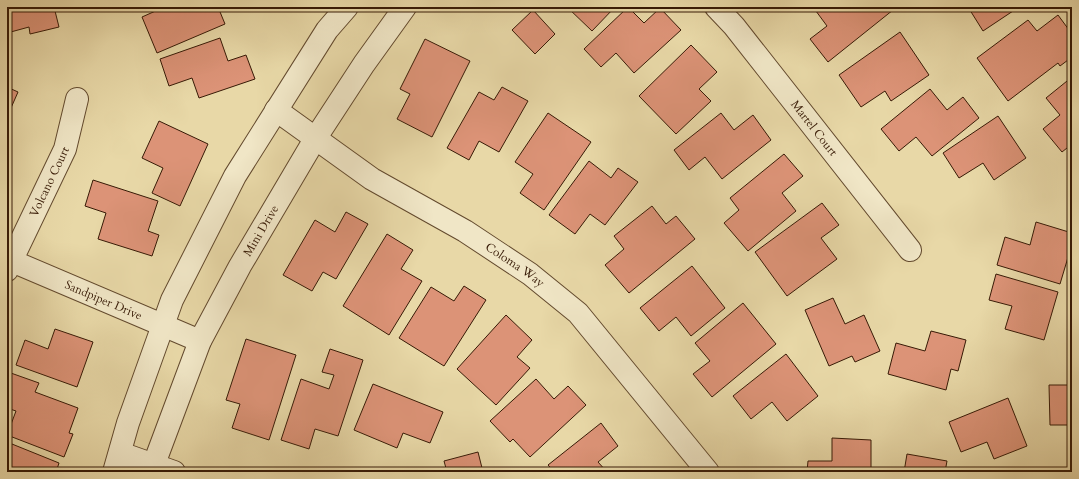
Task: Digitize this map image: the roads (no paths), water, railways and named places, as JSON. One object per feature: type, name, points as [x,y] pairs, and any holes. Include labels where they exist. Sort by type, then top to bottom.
[{"type":"street","points":[[174,472],[117,463],[172,300],[234,176],[327,30],[347,7]]},
{"type":"street","name":"Mini Drive","points":[[152,469],[200,342],[240,266],[315,139],[364,64],[405,7]]},
{"type":"street","name":"Martel Court","points":[[716,7],[734,26],[910,250]]},
{"type":"street","name":"Volcano Court","points":[[8,263],[65,149],[77,99]]},
{"type":"street","name":"Coloma Way","points":[[276,110],[372,179],[465,231],[530,274],[578,313],[708,472]]},
{"type":"street","name":"Sandpiper Drive","points":[[8,263],[163,325],[200,342]]}]
